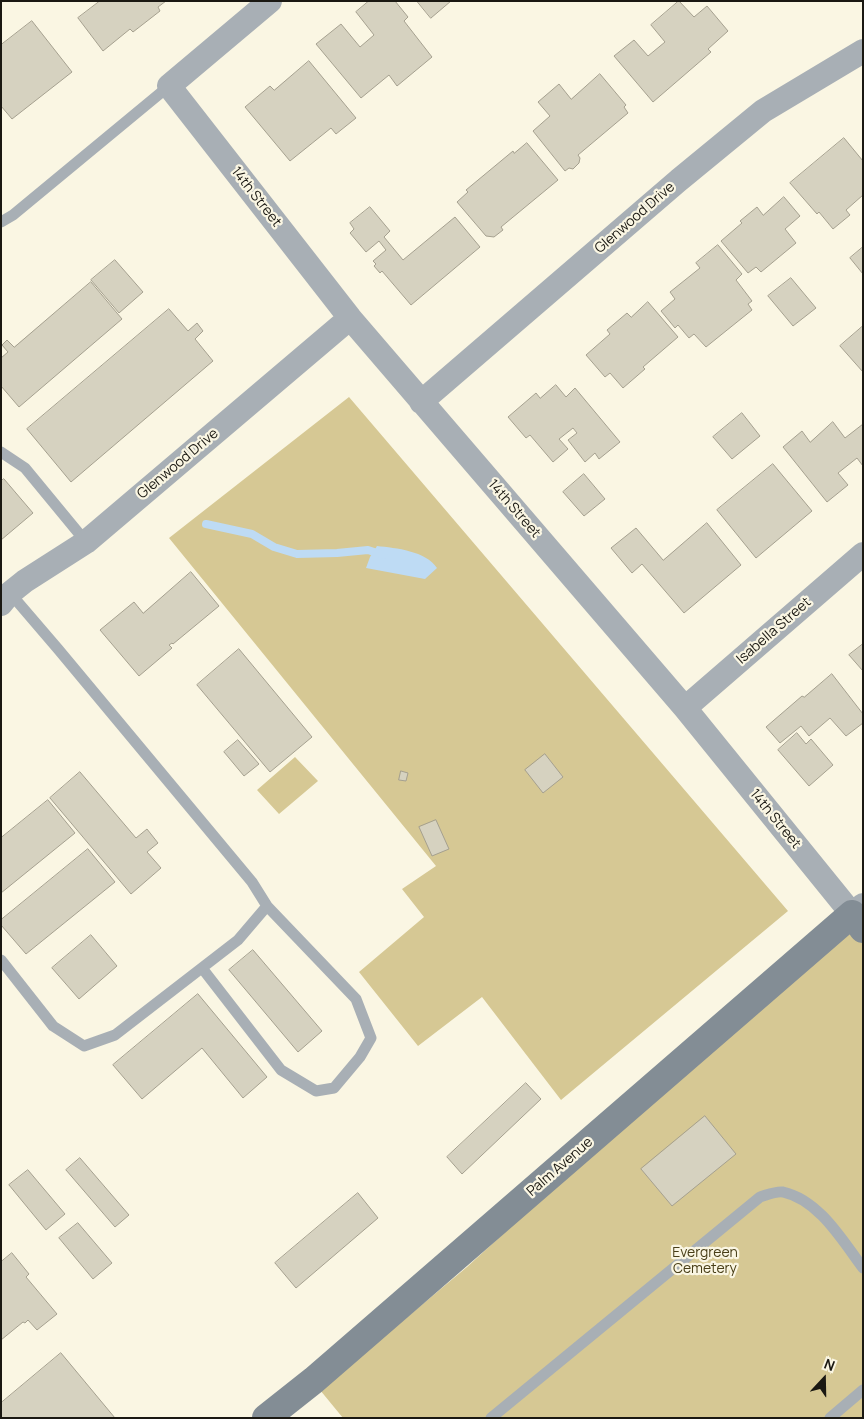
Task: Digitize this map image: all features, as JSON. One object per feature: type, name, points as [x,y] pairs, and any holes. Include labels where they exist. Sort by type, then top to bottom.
[{"type":"street","points":[[169,86],[270,1]]},
{"type":"street","name":"Glenwood Drive","points":[[422,402],[679,180],[763,111],[863,51]]},
{"type":"street","name":"14th Street","points":[[169,86],[350,318],[685,708],[859,916]]},
{"type":"street","name":"Glenwood Drive","points":[[6,599],[86,542],[350,318]]},
{"type":"street","name":"Isabella Street","points":[[685,708],[863,554]]},
{"type":"street","name":"Palm Avenue","points":[[266,1418],[314,1380],[859,916]]},
{"type":"lane","points":[[1,222],[13,215],[169,86]]},
{"type":"lane","points":[[1,452],[25,468],[86,542]]},
{"type":"lane","points":[[6,599],[58,649],[252,882],[267,906],[356,999],[371,1038],[360,1057],[334,1088],[316,1091],[281,1070],[202,968]]},
{"type":"lane","points":[[1,960],[53,1026],[84,1046],[115,1035],[238,940],[267,906]]},
{"type":"lane","points":[[491,1418],[760,1197],[781,1192],[807,1202],[832,1227],[863,1268]]},
{"type":"lane","points":[[830,1418],[863,1390]]},
{"type":"green space","points":[[349,397],[788,911],[561,1100],[482,997],[418,1046],[359,972],[424,917],[402,889],[436,866],[169,538]]},
{"type":"green space","points":[[295,757],[318,781],[279,814],[257,790]]},
{"type":"green space","name":"Evergreen Cemetery","points":[[863,913],[863,1418],[343,1418],[320,1390],[467,1267],[760,998]]},
{"type":"water","points":[[377,546],[410,551],[426,558],[437,568],[425,579],[366,568]]},
{"type":"building","points":[[100,1],[166,1],[158,7],[160,11],[133,32],[130,29],[103,51],[78,18]]},
{"type":"building","points":[[369,1],[395,1],[408,17],[404,21],[432,57],[397,86],[389,75],[361,98],[316,44],[341,24],[360,47],[374,35],[356,12]]},
{"type":"building","points":[[417,1],[451,1],[431,18]]},
{"type":"building","points":[[679,1],[694,17],[707,6],[728,31],[708,49],[711,52],[653,102],[614,56],[634,40],[648,56],[665,42],[651,25]]},
{"type":"building","points":[[32,21],[72,72],[12,119],[1,106],[1,45]]},
{"type":"building","points":[[309,61],[356,118],[336,134],[331,128],[290,161],[245,107],[270,86],[274,90]]},
{"type":"building","points":[[600,74],[626,105],[624,107],[628,113],[578,155],[580,158],[579,163],[573,169],[569,168],[565,171],[533,131],[550,116],[538,102],[559,84],[571,99]]},
{"type":"building","points":[[844,138],[863,161],[863,195],[846,210],[850,215],[833,229],[790,183]]},
{"type":"building","points":[[527,143],[558,180],[501,227],[503,230],[494,237],[486,236],[457,202],[468,192],[466,190],[513,151],[514,153]]},
{"type":"building","points":[[784,197],[800,216],[785,229],[796,243],[761,272],[756,267],[748,273],[721,241],[757,207],[763,215]]},
{"type":"building","points":[[370,207],[390,231],[384,237],[403,260],[455,217],[480,247],[411,305],[382,271],[380,273],[374,266],[376,264],[373,261],[386,250],[379,241],[366,252],[350,233],[354,229],[350,223]]},
{"type":"building","points":[[718,245],[742,274],[736,280],[752,301],[748,304],[752,310],[706,347],[694,334],[689,338],[678,325],[675,328],[661,311],[675,299],[670,292],[700,268],[696,263]]},
{"type":"building","points":[[863,247],[863,274],[850,258]]},
{"type":"building","points":[[115,260],[143,292],[119,313],[91,280]]},
{"type":"building","points":[[791,278],[816,308],[793,326],[768,296]]},
{"type":"building","points":[[91,282],[122,319],[19,407],[1,386],[1,358],[8,352],[2,345],[7,340],[14,347]]},
{"type":"building","points":[[648,302],[678,337],[643,367],[645,369],[623,388],[610,373],[605,377],[586,355],[610,334],[607,330],[627,313],[631,317]]},
{"type":"building","points":[[169,309],[188,331],[197,323],[203,331],[195,339],[213,361],[71,482],[27,429]]},
{"type":"building","points":[[863,326],[863,372],[840,346]]},
{"type":"building","points":[[556,385],[566,397],[575,388],[620,442],[599,459],[595,453],[585,462],[568,440],[577,433],[573,428],[559,439],[568,449],[553,462],[530,435],[526,438],[508,417],[536,393],[540,398]]},
{"type":"building","points":[[742,413],[760,436],[732,459],[713,437]]},
{"type":"building","points":[[833,422],[845,438],[863,424],[863,466],[857,458],[838,473],[848,485],[827,502],[783,447],[802,431],[810,442]]},
{"type":"building","points":[[773,464],[812,511],[756,558],[717,510]]},
{"type":"building","points":[[584,474],[605,499],[584,516],[563,492]]},
{"type":"building","points":[[4,479],[33,513],[1,540],[1,481]]},
{"type":"building","points":[[707,523],[741,565],[684,613],[642,564],[632,573],[611,548],[636,528],[663,560]]},
{"type":"building","points":[[191,572],[219,606],[173,644],[169,645],[172,648],[139,676],[100,630],[134,602],[143,613]]},
{"type":"building","points":[[863,644],[863,671],[849,655]]},
{"type":"building","points":[[239,649],[312,737],[270,772],[197,685]]},
{"type":"building","points":[[832,674],[863,714],[863,723],[846,736],[830,718],[809,736],[801,726],[780,743],[766,727],[802,696],[804,697]]},
{"type":"building","points":[[797,733],[806,744],[811,739],[833,765],[809,786],[778,750]]},
{"type":"building","points":[[238,740],[259,764],[244,776],[224,752]]},
{"type":"building","points":[[545,754],[563,777],[543,793],[525,770]]},
{"type":"building","points":[[401,771],[408,773],[406,781],[399,780]]},
{"type":"building","points":[[80,772],[136,838],[147,829],[158,843],[147,852],[161,868],[131,894],[50,798]]},
{"type":"building","points":[[48,800],[75,833],[1,893],[1,838]]},
{"type":"building","points":[[436,820],[449,849],[432,856],[419,827]]},
{"type":"building","points":[[88,849],[115,882],[26,954],[1,925],[1,920]]},
{"type":"building","points":[[91,935],[117,966],[79,999],[52,968]]},
{"type":"building","points":[[253,950],[322,1031],[298,1052],[229,970]]},
{"type":"building","points":[[198,994],[267,1077],[243,1098],[202,1048],[142,1099],[113,1065]]},
{"type":"building","points":[[526,1083],[541,1099],[462,1174],[447,1157]]},
{"type":"building","points":[[705,1116],[736,1154],[672,1206],[641,1169]]},
{"type":"building","points":[[80,1158],[129,1215],[115,1227],[66,1170]]},
{"type":"building","points":[[28,1170],[65,1214],[46,1230],[9,1185]]},
{"type":"building","points":[[358,1193],[378,1218],[296,1288],[275,1263]]},
{"type":"building","points":[[78,1223],[112,1263],[93,1279],[59,1238]]},
{"type":"building","points":[[12,1253],[29,1274],[26,1277],[57,1314],[37,1330],[28,1320],[25,1323],[23,1322],[1,1340],[1,1262]]},
{"type":"building","points":[[61,1353],[115,1418],[1,1418],[1,1403]]},
{"type":"waterway","points":[[206,524],[252,534],[274,547],[297,554],[368,550],[383,555]]}]
